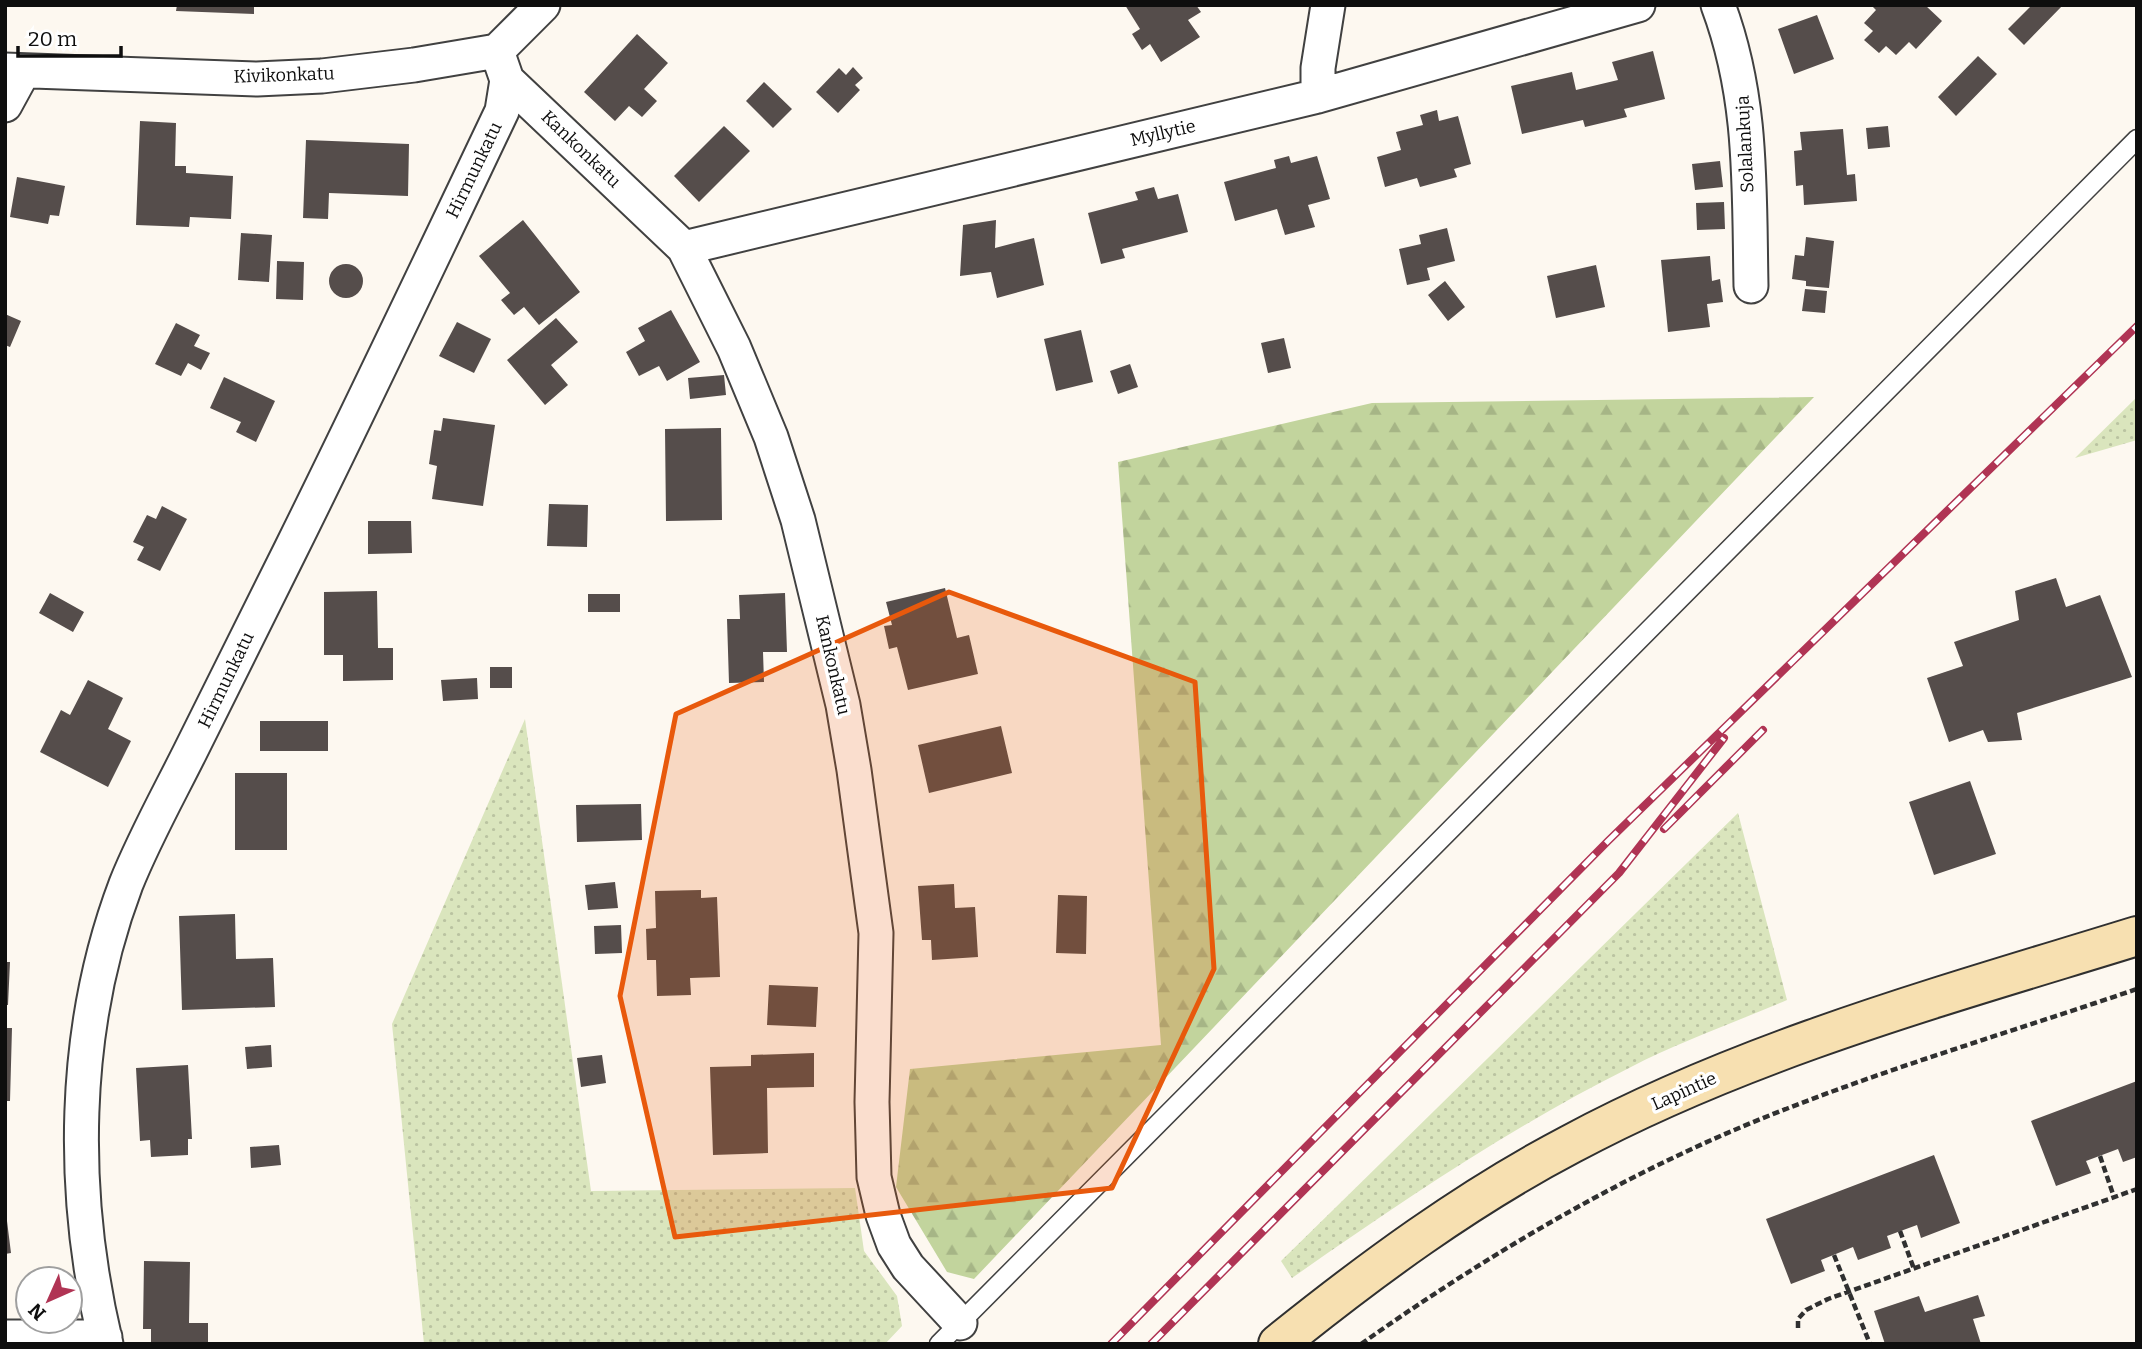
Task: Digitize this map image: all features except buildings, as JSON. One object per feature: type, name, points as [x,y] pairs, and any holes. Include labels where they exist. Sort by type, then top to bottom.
[{"type":"main road","name":"Lapintie","points":[[1278,1344],[1429,1230],[1571,1143],[1720,1075],[1803,1044],[2137,936]]},
{"type":"street","points":[[502,65],[543,5]]},
{"type":"street","points":[[1318,96],[1318,68],[1328,5]]},
{"type":"street","name":"Myllytie","points":[[684,248],[1318,96],[1638,5]]},
{"type":"street","name":"Solalankuja","points":[[1718,5],[1734,47],[1747,121],[1751,286]]},
{"type":"street","name":"Kivikonkatu","points":[[14,71],[257,79],[502,65]]},
{"type":"street","name":"Kankonkatu","points":[[502,65],[684,248],[734,348],[771,437],[799,520],[843,705],[876,933],[872,1102],[874,1177],[894,1245],[950,1333]]},
{"type":"street","name":"Hirmunkatu","points":[[105,1340],[84,1212],[83,1087],[96,992],[123,894],[159,813],[323,483],[502,111],[502,65]]},
{"type":"street","points":[[5,105],[14,71]]},
{"type":"street","points":[[5,1336],[105,1340]]},
{"type":"lane","points":[[950,1333],[2137,139]]},
{"type":"path","points":[[1361,1344],[1414,1307],[1526,1237],[1643,1172],[1786,1109],[2137,989]]},
{"type":"path","points":[[2100,1156],[2114,1197]]},
{"type":"path","points":[[1798,1328],[1798,1319],[1806,1310],[1850,1291],[2137,1189]]},
{"type":"path","points":[[1900,1231],[1914,1269]]},
{"type":"path","points":[[1834,1255],[1870,1344]]},
{"type":"highlighted area","points":[[949,592],[1195,682],[1214,969],[1112,1188],[675,1237],[620,996],[676,714]]},
{"type":"green space","points":[[1814,397],[974,1279],[947,1272],[896,1187],[910,1069],[1161,1045],[1118,462],[1372,403]]},
{"type":"green space","points":[[2137,397],[2137,440],[2075,458]]},
{"type":"green space","points":[[525,719],[591,1191],[855,1188],[864,1251],[897,1296],[902,1326],[885,1344],[424,1344],[392,1024]]},
{"type":"green space","points":[[1738,813],[1787,1000],[1650,1058],[1543,1114],[1416,1193],[1292,1278],[1281,1261]]},
{"type":"railway","points":[[1111,1344],[1608,841],[2137,326]]},
{"type":"railway","points":[[1664,829],[1763,730]]},
{"type":"railway","points":[[1151,1344],[1619,873],[1724,738]]}]
